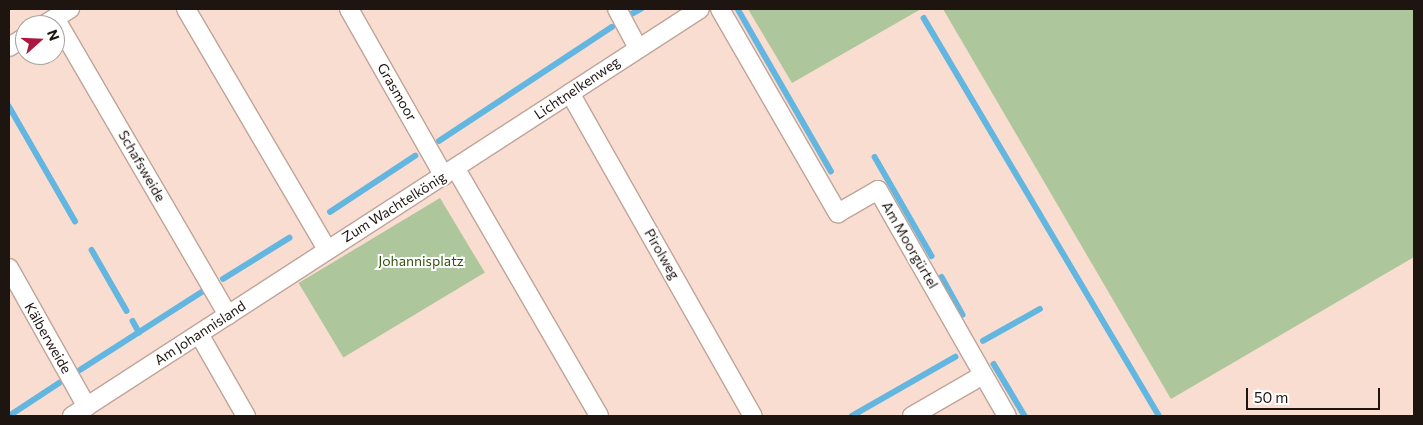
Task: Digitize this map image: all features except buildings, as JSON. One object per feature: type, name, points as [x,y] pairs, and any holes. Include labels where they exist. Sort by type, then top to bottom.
[{"type":"street","name":"Zum Wachtelkönig","points":[[186,9],[326,248],[450,172],[599,416]]},
{"type":"street","name":"Grasmoor","points":[[349,9],[450,172]]},
{"type":"street","points":[[617,9],[638,48]]},
{"type":"street","name":"Lichtnelkenweg","points":[[450,172],[700,9]]},
{"type":"street","name":"Am Moorgürtel","points":[[720,9],[838,213],[878,190],[1007,416]]},
{"type":"street","name":"Schafsweide","points":[[65,47],[228,315]]},
{"type":"street","name":"Pirolweg","points":[[570,93],[753,416]]},
{"type":"street","name":"Am Johannisland","points":[[72,416],[228,315],[326,248]]},
{"type":"street","name":"Kälberweide","points":[[9,268],[87,407]]},
{"type":"street","points":[[199,334],[246,416]]},
{"type":"street","points":[[912,416],[983,375]]},
{"type":"green space","points":[[748,9],[921,9],[792,83]]},
{"type":"green space","points":[[943,9],[1414,9],[1414,257],[1171,399]]},
{"type":"green space","name":"Johannisplatz","points":[[440,198],[485,273],[343,358],[299,283]]},
{"type":"waterway","points":[[630,15],[641,9]]},
{"type":"waterway","points":[[738,9],[831,171]]},
{"type":"waterway","points":[[924,18],[1159,416]]},
{"type":"waterway","points":[[439,141],[612,27]]},
{"type":"waterway","points":[[9,106],[75,221]]},
{"type":"waterway","points":[[330,212],[415,156]]},
{"type":"waterway","points":[[875,157],[932,256]]},
{"type":"waterway","points":[[223,279],[289,238]]},
{"type":"waterway","points":[[92,250],[127,311]]},
{"type":"waterway","points":[[942,277],[963,315]]},
{"type":"waterway","points":[[80,370],[202,292]]},
{"type":"waterway","points":[[983,341],[1040,309]]},
{"type":"waterway","points":[[133,321],[139,332]]},
{"type":"waterway","points":[[852,416],[955,357]]},
{"type":"waterway","points":[[994,364],[1025,416]]},
{"type":"waterway","points":[[9,416],[59,383]]}]
